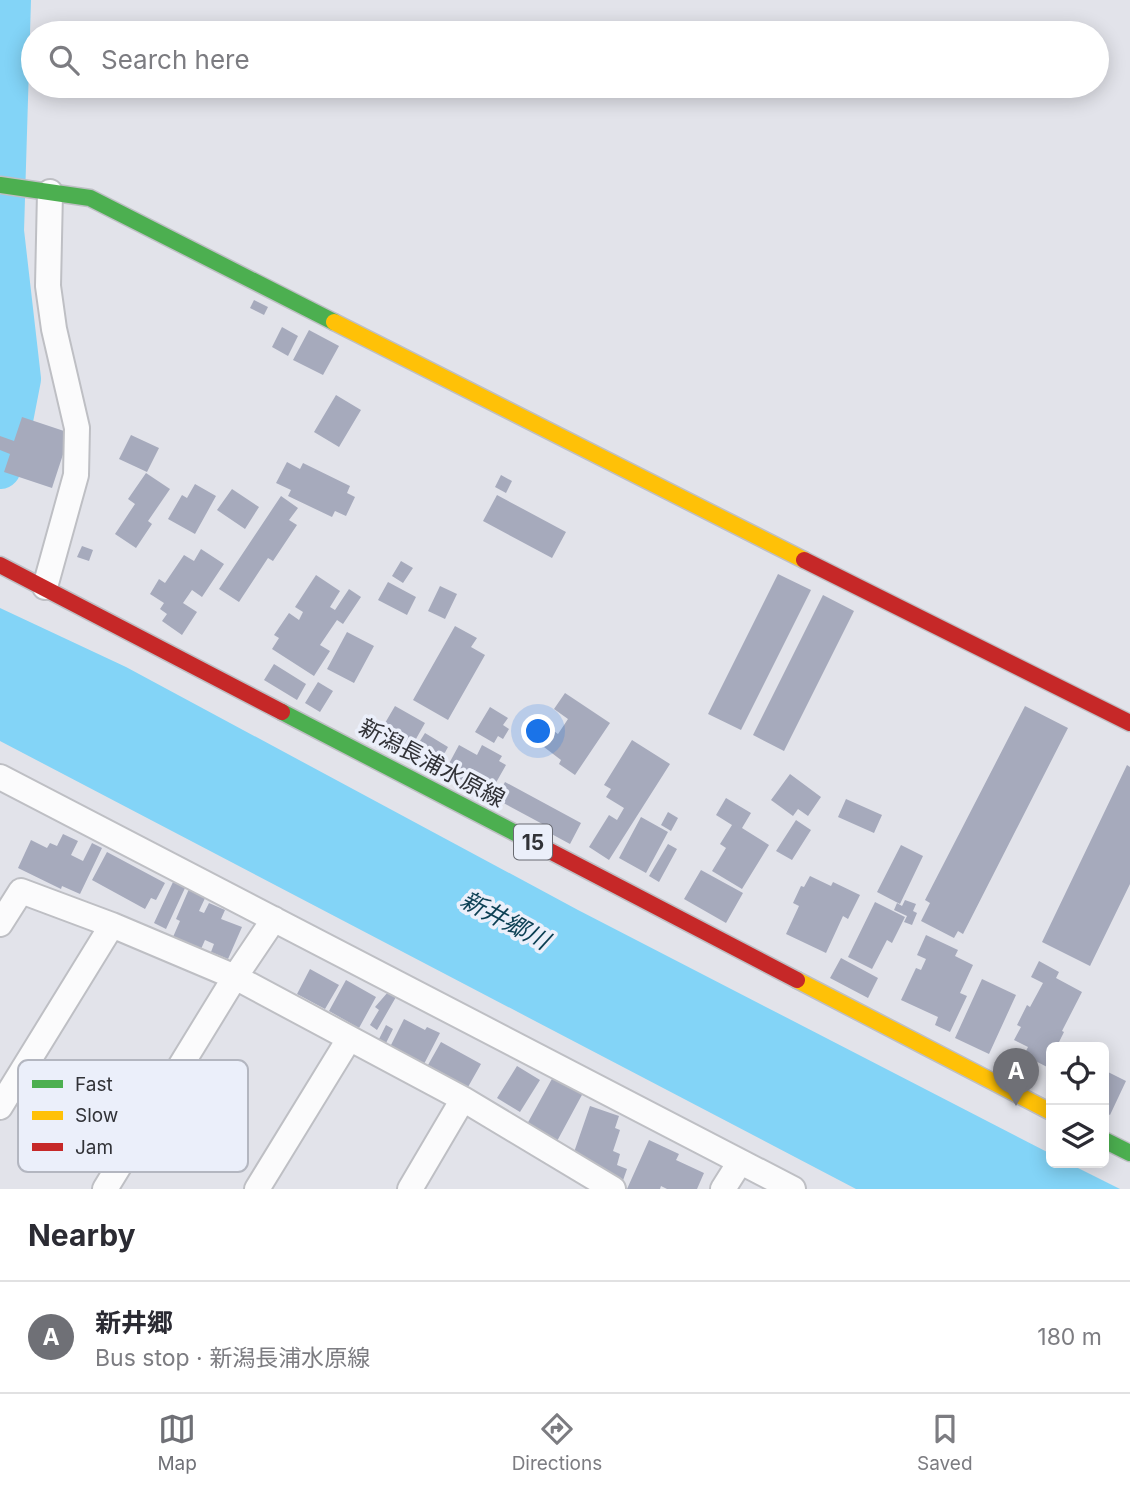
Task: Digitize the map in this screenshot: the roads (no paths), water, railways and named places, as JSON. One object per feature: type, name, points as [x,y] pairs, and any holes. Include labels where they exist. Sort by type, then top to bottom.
[{"type":"street","points":[[0,185],[90,198],[1130,723]]},
{"type":"street","points":[[42,190],[48,286],[54,329],[77,428],[76,475],[46,587]]},
{"type":"street","name":"新潟長浦水原線","points":[[0,565],[1046,1109]]},
{"type":"street","points":[[0,777],[793,1189]]},
{"type":"street","points":[[0,923],[20,891],[112,925],[236,977],[463,1098],[613,1189]]},
{"type":"street","points":[[185,1060],[274,919]]},
{"type":"street","points":[[29,1060],[112,925]]},
{"type":"street","points":[[257,1189],[349,1039]]},
{"type":"street","points":[[0,1107],[18,1078]]},
{"type":"street","points":[[410,1189],[463,1098]]},
{"type":"street","points":[[1109,1142],[1130,1153]]},
{"type":"street","points":[[723,1189],[740,1162]]},
{"type":"street","points":[[105,1189],[116,1172]]},
{"type":"water","name":"新井郷川","points":[[0,608],[126,667],[578,910],[1046,1151],[1046,1168],[1078,1168],[1120,1189],[856,1189],[0,741]]},
{"type":"waterway","points":[[0,468],[6,451],[20,379],[3,231],[10,0]]},
{"type":"place","name":"新井郷","points":[[1016,1106]]}]
